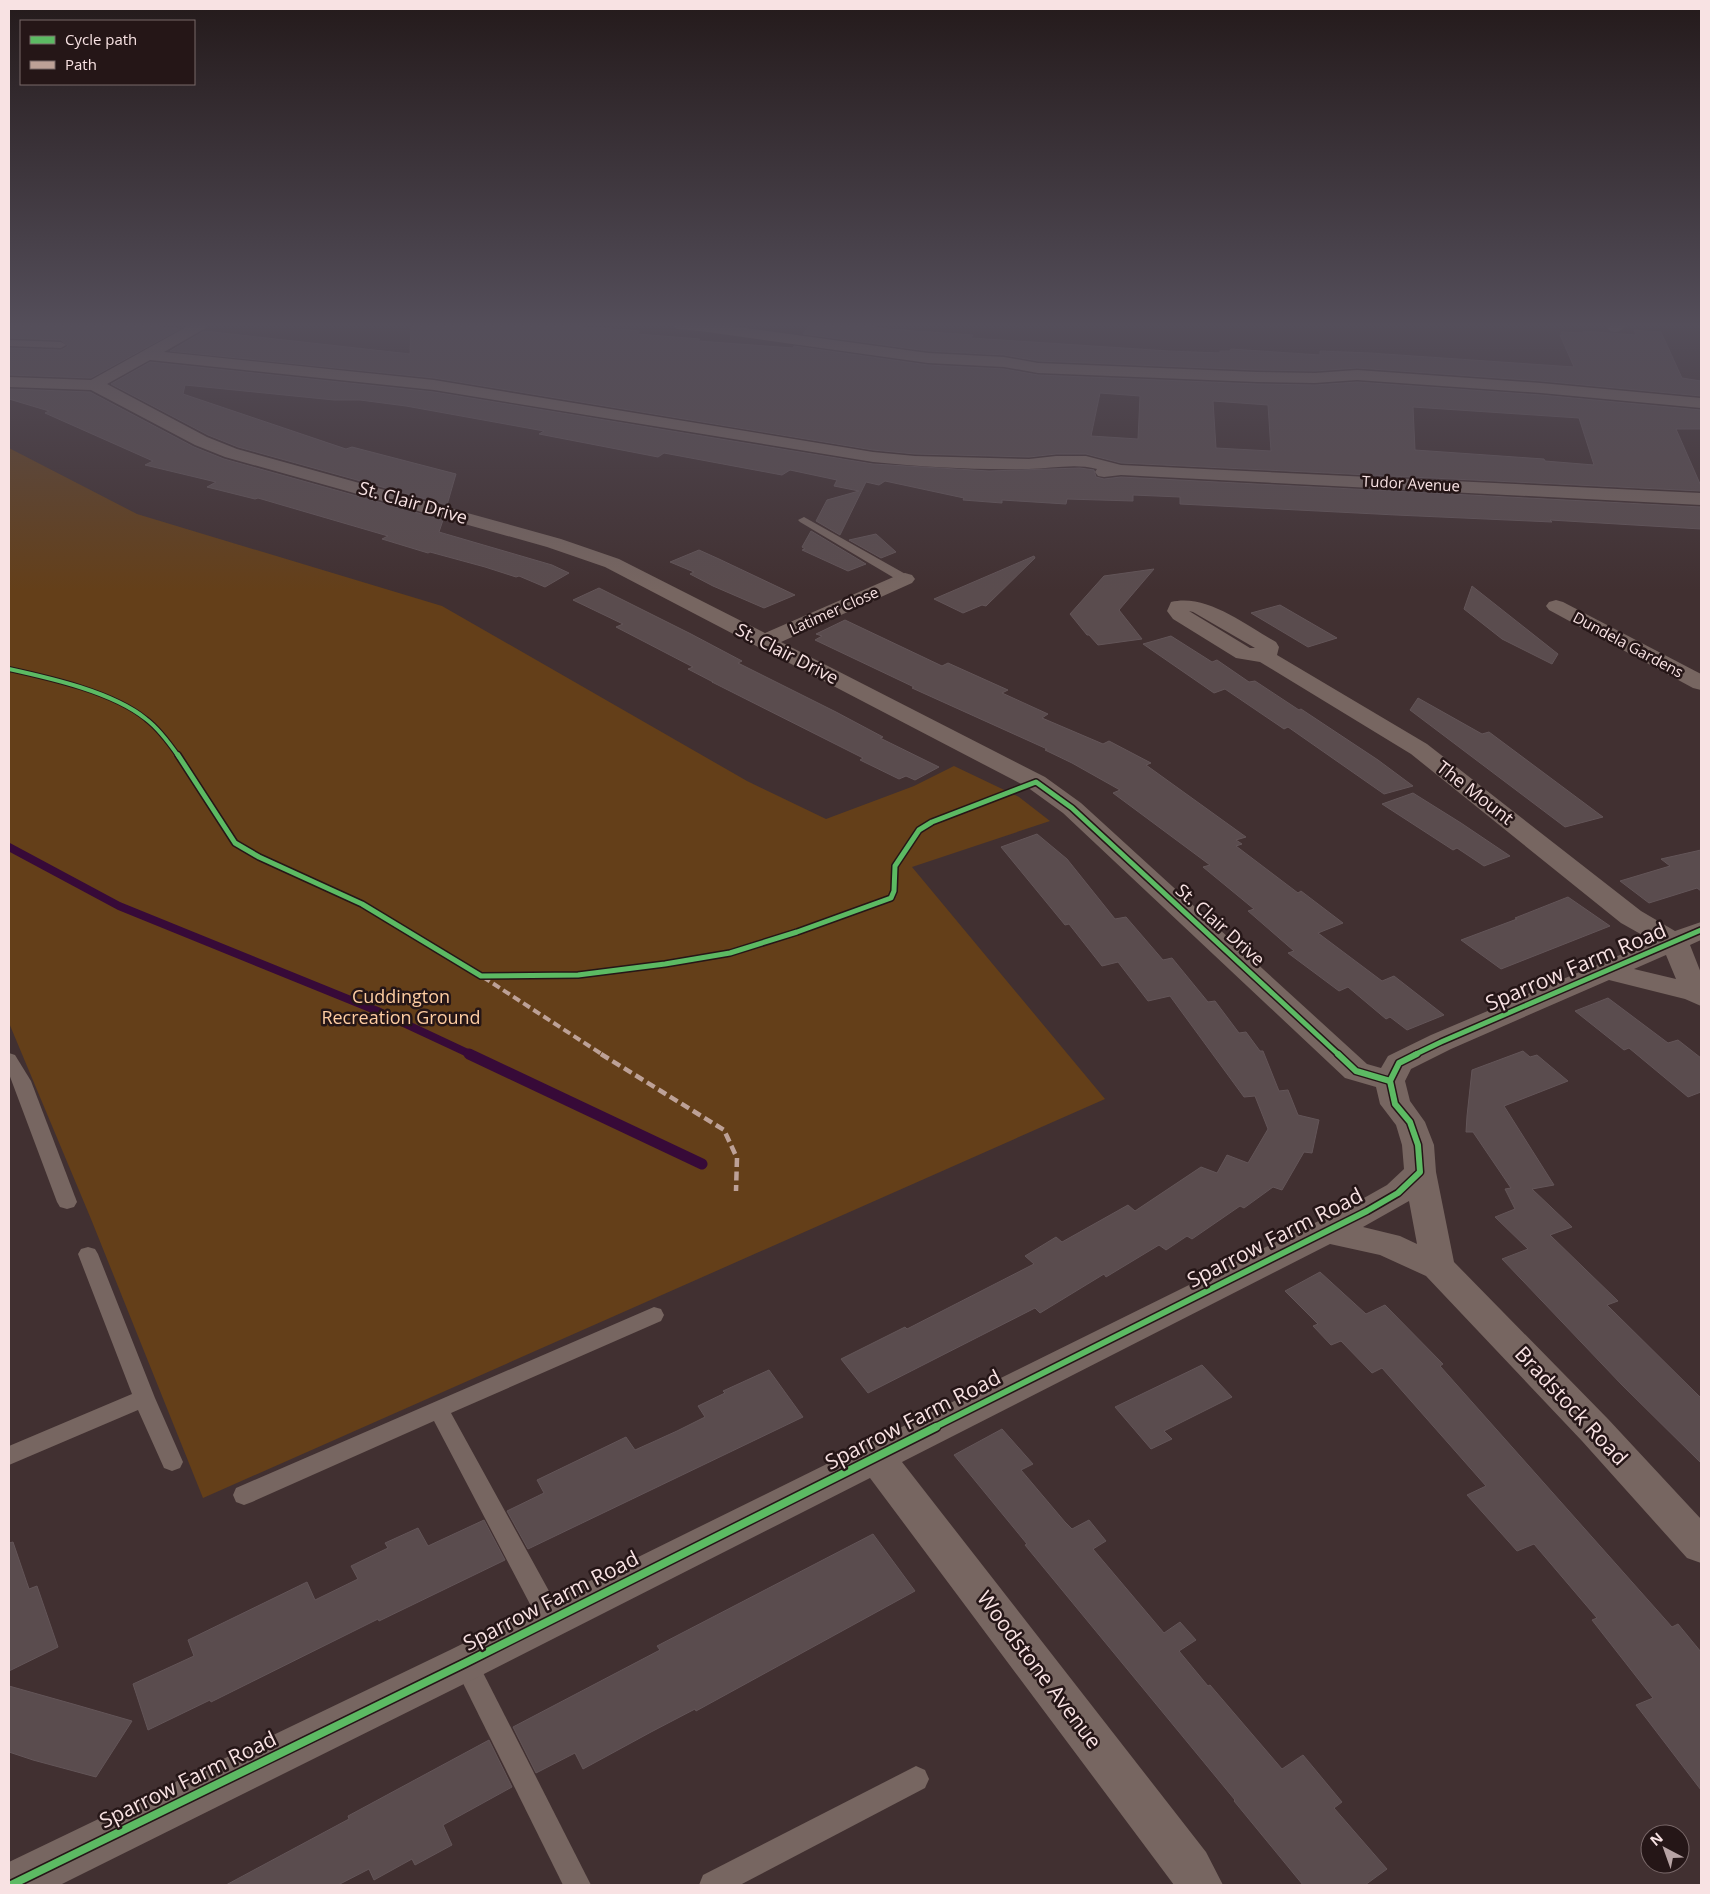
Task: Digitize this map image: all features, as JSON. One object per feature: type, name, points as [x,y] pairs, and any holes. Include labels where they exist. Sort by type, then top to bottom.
[{"type":"street","name":"St. Clair Drive","points":[[150,414],[201,441],[231,453],[584,552],[612,563],[1036,782],[1072,808],[1339,1053],[1356,1071],[1390,1081]]},
{"type":"street","name":"Tudor Avenue","points":[[613,414],[873,457],[915,461],[1029,464],[1053,473],[1085,474],[1121,470],[1701,499]]},
{"type":"street","name":"Latimer Close","points":[[763,642],[905,579]]},
{"type":"street","name":"Dundela Gardens","points":[[1556,606],[1701,683]]},
{"type":"street","name":"The Mount","points":[[1266,657],[1419,749],[1630,917],[1675,942]]},
{"type":"street","name":"Sparrow Farm Road","points":[[1390,1081],[1399,1064],[1441,1042],[1701,930]]},
{"type":"street","points":[[1675,942],[1698,995]]},
{"type":"street","points":[[1606,971],[1698,995]]},
{"type":"street","points":[[1390,1081],[1395,1104],[1410,1122],[1415,1138],[1438,1267]]},
{"type":"street","name":"Sparrow Farm Road","points":[[12,1885],[465,1663],[1368,1211],[1398,1193],[1420,1172]]},
{"type":"street","name":"Bradstock Road","points":[[1327,1230],[1388,1245],[1438,1267],[1595,1430],[1701,1546]]},
{"type":"street","name":"Woodstone Avenue","points":[[876,1457],[1190,1868],[1200,1885]]},
{"type":"lane","points":[[804,520],[905,579]]},
{"type":"lane","points":[[9,1059],[15,1083],[67,1202]]},
{"type":"lane","points":[[88,1254],[144,1398],[172,1462]]},
{"type":"lane","points":[[244,1495],[654,1315]]},
{"type":"lane","points":[[9,1456],[144,1398]]},
{"type":"lane","points":[[438,1409],[551,1620]]},
{"type":"lane","points":[[465,1663],[576,1885]]},
{"type":"lane","points":[[714,1885],[916,1779]]},
{"type":"green space","name":"Cuddington Recreation Ground","points":[[9,448],[137,514],[442,606],[747,781],[826,819],[914,786],[954,766],[1019,797],[1050,821],[912,867],[1105,1099],[203,1498],[91,1219],[9,1023]]},
{"type":"building","points":[[48,414],[132,414],[194,447],[224,459],[443,520],[439,532],[552,565],[569,573],[545,587],[519,576],[516,577],[382,539],[388,536],[258,498],[255,499],[207,487],[216,482],[145,465],[153,461]]},
{"type":"building","points":[[169,414],[243,414],[346,449],[352,447],[456,474],[447,505],[238,447],[208,435]]},
{"type":"building","points":[[452,414],[570,414],[873,464],[989,471],[1080,468],[1094,470],[1096,477],[1104,479],[1121,477],[1701,507],[1701,529],[1550,520],[1552,522],[1180,504],[1180,497],[1133,495],[1133,501],[1067,499],[1066,504],[1002,500],[1002,503],[963,500],[964,498],[885,481],[879,485],[866,482],[840,535],[816,521],[827,500],[859,491],[834,486],[837,480],[790,470],[782,475],[664,453],[658,457],[539,434],[544,431]]},
{"type":"building","points":[[656,414],[1096,414],[1091,436],[1138,439],[1139,414],[1214,414],[1216,448],[1271,451],[1269,414],[1413,414],[1415,450],[1544,459],[1545,461],[1594,465],[1579,418],[1524,414],[1701,414],[1701,429],[1676,429],[1701,486],[1701,491],[1121,463],[1086,454],[1056,454],[1029,457],[915,454],[873,450]]},
{"type":"building","points":[[811,531],[866,564],[848,571],[802,550],[805,549],[802,547]]},
{"type":"building","points":[[876,534],[896,552],[881,558],[849,540]]},
{"type":"building","points":[[699,550],[795,595],[764,608],[713,586],[690,574],[694,572],[670,562]]},
{"type":"building","points":[[1034,556],[1035,558],[986,606],[982,605],[963,613],[934,599]]},
{"type":"building","points":[[1154,569],[1119,610],[1142,639],[1098,645],[1070,614],[1104,576]]},
{"type":"building","points":[[1472,586],[1558,654],[1552,664],[1502,639],[1464,609]]},
{"type":"building","points":[[599,588],[691,634],[742,661],[738,663],[836,712],[883,737],[880,738],[939,767],[915,780],[906,776],[899,779],[860,760],[863,758],[688,669],[693,667],[616,627],[623,624],[573,600]]},
{"type":"building","points":[[1280,605],[1337,638],[1308,647],[1251,613]]},
{"type":"building","points":[[845,620],[942,666],[948,663],[1008,690],[1002,693],[1048,714],[1042,718],[1103,744],[1109,741],[1151,763],[1146,765],[1246,837],[1236,840],[1242,844],[1236,846],[1298,893],[1301,891],[1343,923],[1318,933],[1382,981],[1394,976],[1444,1015],[1407,1030],[1390,1017],[1386,1019],[1348,987],[1339,991],[1288,953],[1294,951],[1248,911],[1254,909],[1203,867],[1210,865],[1113,793],[1120,790],[1045,750],[1047,749],[912,688],[914,687],[815,640],[822,636],[816,634]]},
{"type":"building","points":[[1171,636],[1212,662],[1217,660],[1249,682],[1255,681],[1299,710],[1301,709],[1378,760],[1413,786],[1384,794],[1288,727],[1284,729],[1225,689],[1214,693],[1143,644]]},
{"type":"building","points":[[1418,698],[1482,734],[1489,732],[1603,817],[1565,827],[1410,710]]},
{"type":"building","points":[[1413,793],[1510,856],[1484,866],[1457,848],[1453,850],[1382,804]]},
{"type":"building","points":[[1037,834],[1067,859],[1115,919],[1126,917],[1163,960],[1172,958],[1208,1002],[1215,1001],[1239,1033],[1246,1032],[1260,1051],[1263,1051],[1279,1091],[1288,1090],[1298,1115],[1319,1120],[1312,1153],[1304,1152],[1282,1190],[1273,1187],[1244,1208],[1240,1206],[1192,1239],[1187,1236],[1166,1250],[1159,1245],[1106,1277],[1104,1274],[1040,1313],[1035,1308],[868,1393],[841,1359],[905,1327],[907,1329],[1034,1264],[1025,1256],[1056,1237],[1062,1242],[1128,1205],[1135,1211],[1201,1167],[1217,1173],[1227,1155],[1248,1163],[1268,1129],[1255,1096],[1244,1097],[1170,996],[1148,1001],[1118,962],[1102,966],[1069,924],[1065,925],[1001,847]]},
{"type":"building","points":[[1701,850],[1701,891],[1697,888],[1649,903],[1620,881],[1670,866],[1661,859]]},
{"type":"building","points":[[1568,897],[1610,926],[1501,969],[1461,940],[1517,919],[1515,918]]},
{"type":"building","points":[[1608,998],[1668,1043],[1678,1040],[1701,1058],[1701,1092],[1688,1097],[1629,1048],[1624,1050],[1575,1011]]},
{"type":"building","points":[[1523,1051],[1530,1057],[1537,1055],[1568,1081],[1504,1106],[1554,1185],[1532,1189],[1572,1227],[1550,1235],[1618,1301],[1607,1305],[1701,1398],[1701,1463],[1622,1385],[1502,1259],[1528,1249],[1495,1217],[1515,1209],[1505,1189],[1511,1188],[1473,1132],[1466,1132],[1467,1116],[1472,1070]]},
{"type":"building","points":[[1320,1272],[1366,1314],[1385,1305],[1443,1364],[1440,1366],[1672,1627],[1678,1624],[1701,1652],[1701,1790],[1636,1705],[1653,1698],[1592,1620],[1597,1618],[1534,1544],[1517,1551],[1467,1495],[1486,1486],[1382,1368],[1372,1373],[1341,1341],[1331,1345],[1313,1326],[1318,1324],[1285,1291]]},
{"type":"building","points":[[1202,1365],[1232,1397],[1164,1431],[1172,1439],[1151,1449],[1115,1407]]},
{"type":"building","points":[[769,1370],[803,1417],[528,1549],[507,1511],[544,1493],[537,1480],[626,1437],[635,1450],[677,1431],[705,1417],[698,1406],[725,1393],[723,1391]]},
{"type":"building","points":[[1002,1429],[1033,1464],[1021,1470],[1065,1522],[1072,1529],[1089,1520],[1106,1541],[1093,1549],[1164,1633],[1180,1622],[1196,1640],[1179,1651],[1208,1686],[1210,1685],[1282,1769],[1303,1755],[1342,1802],[1334,1808],[1387,1869],[1365,1885],[1303,1885],[1025,1545],[1027,1544],[954,1455]]},
{"type":"building","points":[[484,1520],[505,1560],[379,1621],[378,1619],[211,1702],[210,1700],[148,1730],[133,1684],[194,1656],[188,1640],[307,1582],[315,1600],[358,1579],[351,1566],[388,1548],[385,1543],[418,1528],[428,1546]]},
{"type":"building","points":[[873,1534],[915,1591],[696,1711],[695,1709],[583,1769],[575,1753],[536,1773],[513,1727],[660,1650],[657,1646]]},
{"type":"building","points":[[13,1542],[29,1589],[37,1586],[58,1647],[9,1671],[9,1543]]},
{"type":"building","points":[[9,1686],[132,1721],[96,1777],[33,1760],[9,1752]]},
{"type":"building","points":[[489,1740],[512,1787],[443,1825],[452,1845],[415,1865],[412,1859],[374,1880],[369,1869],[338,1885],[226,1885],[349,1819],[348,1816]]},
{"type":"waterway","points":[[9,847],[119,906],[380,1012],[472,1055]]},
{"type":"waterway","points":[[469,1054],[702,1164]]},
{"type":"marked path","points":[[483,977],[586,1045],[724,1130],[737,1158],[736,1191]]},
{"type":"cycle path","points":[[9,669],[51,678],[91,691],[124,706],[146,719],[177,754],[235,843],[259,857],[362,904],[481,976],[578,975],[665,964],[730,953],[797,932],[891,898],[894,891],[895,866],[919,830],[932,822],[1036,782],[1072,808],[1356,1071],[1390,1081]]},
{"type":"cycle path","points":[[11,1885],[465,1663],[1367,1211],[1398,1193],[1420,1172],[1418,1145],[1410,1122],[1395,1104],[1390,1081],[1399,1063],[1441,1042],[1701,930]]}]
